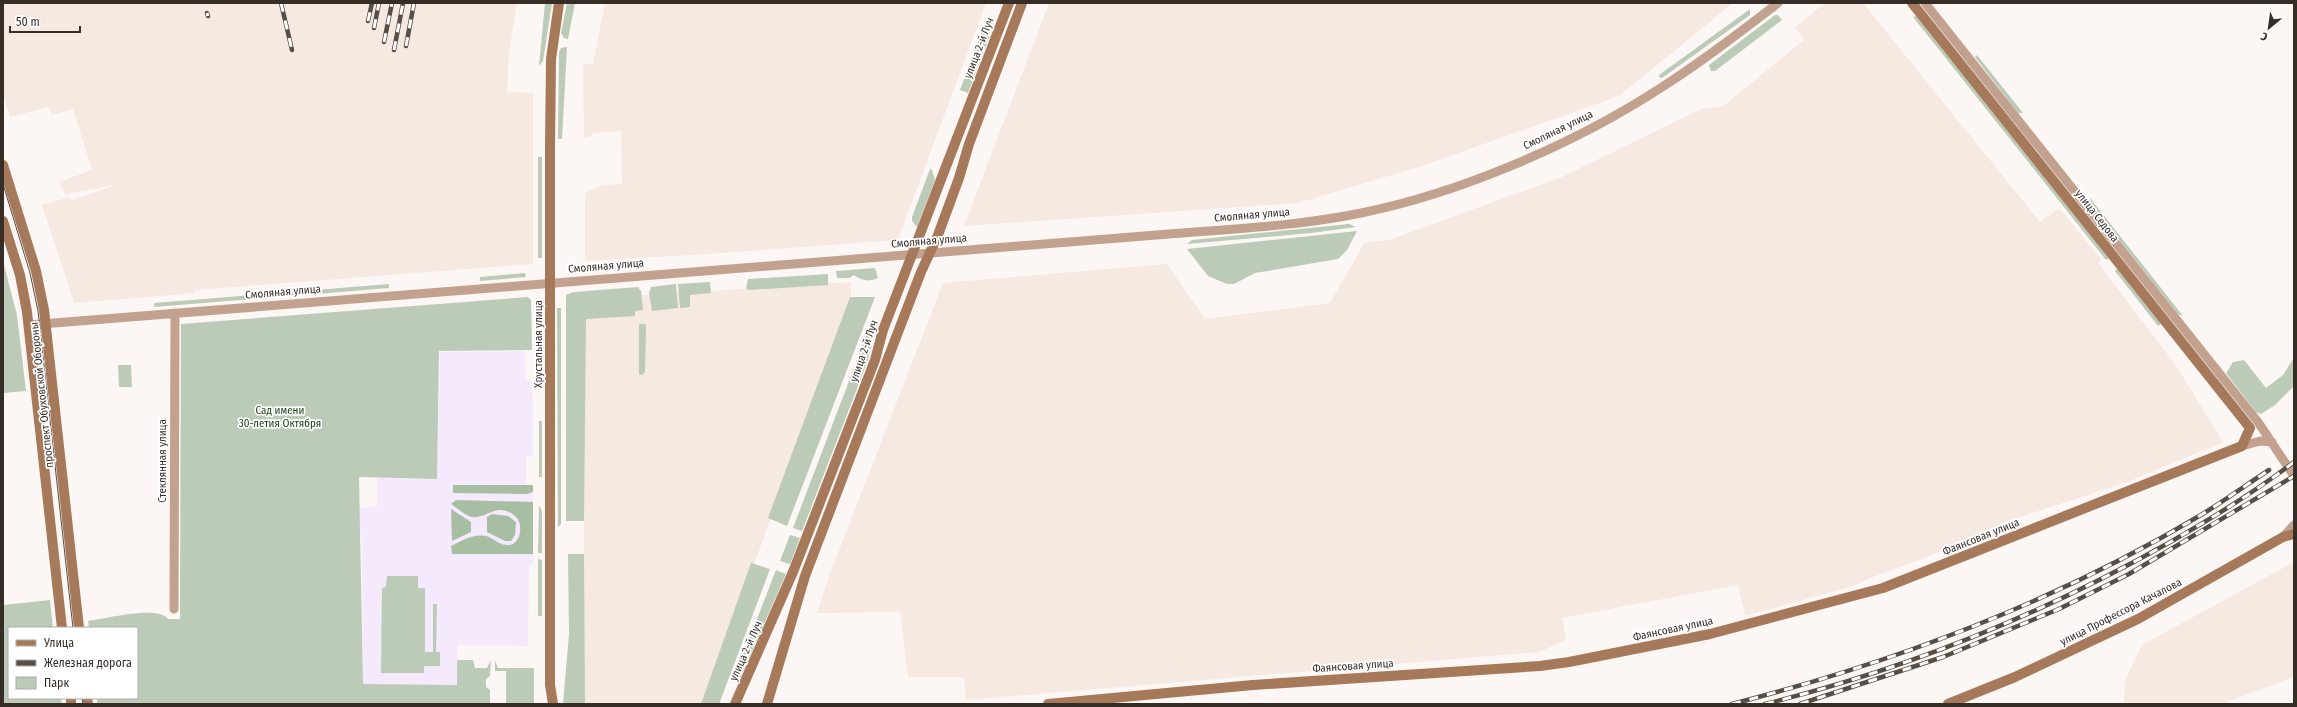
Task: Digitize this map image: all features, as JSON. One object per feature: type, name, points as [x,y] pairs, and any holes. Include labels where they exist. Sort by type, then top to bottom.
[{"type":"street","name":"Хрустальная улица","points":[[553,704],[550,685],[551,59],[559,3]]},
{"type":"street","name":"улица 2-й Луч","points":[[735,704],[802,551],[875,360],[883,330],[1009,3]]},
{"type":"street","points":[[767,704],[805,576],[929,253],[943,221],[969,144],[1022,3]]},
{"type":"street","name":"Смоляная улица","points":[[29,325],[912,255],[1297,223],[1339,217],[1388,207],[1502,169],[1616,114],[1659,89],[1704,59],[1778,3]]},
{"type":"street","name":"улица Седова","points":[[1912,3],[2250,428],[2242,446]]},
{"type":"street","name":"улица Седова","points":[[1925,3],[2272,442],[2294,476]]},
{"type":"street","name":"проспект Обуховской Обороны","points":[[3,165],[36,271],[46,323],[79,627]]},
{"type":"street","name":"проспект Обуховской Обороны","points":[[3,221],[20,275],[29,325],[62,627]]},
{"type":"street","name":"Стеклянная улица","points":[[174,609],[175,313]]},
{"type":"street","name":"Фаянсовая улица","points":[[1048,704],[1253,685],[1547,665],[1710,634],[1883,588],[2242,446],[2260,441],[2272,442]]},
{"type":"street","name":"улица Профессора Качалова","points":[[1948,704],[2015,677],[2138,619],[2283,537],[2294,525]]},
{"type":"street","points":[[2283,537],[2294,534]]},
{"type":"street","name":"Хрустальная улица","points":[[546,704],[550,685]]},
{"type":"shaded area","points":[[3,3],[517,3],[509,52],[507,98],[508,92],[533,93],[533,264],[195,290],[195,293],[74,303],[42,205],[69,197],[71,200],[116,185],[65,194],[59,182],[92,170],[73,109],[52,115],[49,107],[10,117],[3,94]]},
{"type":"shaded area","points":[[605,3],[986,3],[899,237],[896,240],[708,254],[585,261],[585,193],[603,185],[622,184],[621,131],[593,133],[591,137],[584,138],[583,64],[593,64]]},
{"type":"shaded area","points":[[1049,3],[1733,3],[1619,96],[1422,166],[1298,203],[964,226]]},
{"type":"shaded area","points":[[1825,3],[1863,3],[2040,222],[2059,208],[2102,260],[2098,263],[2175,364],[2223,442],[2130,481],[2005,522],[1927,557],[1867,579],[1857,585],[1745,616],[1738,585],[1562,618],[1566,640],[1539,652],[966,700],[964,677],[908,677],[900,612],[817,613],[829,576],[943,283],[1167,264],[1205,319],[1330,303],[1365,242],[1389,240],[1562,177],[1703,108],[1722,107],[1804,40],[1795,27]]},
{"type":"shaded area","points":[[851,282],[851,299],[703,704],[584,704],[584,299]]},
{"type":"shaded area","points":[[525,351],[526,381],[532,381],[533,419],[533,456],[526,456],[526,485],[533,485],[533,565],[529,566],[528,646],[458,645],[457,685],[363,684],[362,535],[360,534],[360,508],[377,507],[377,478],[437,479],[440,352]]},
{"type":"shaded area","points":[[2294,562],[2294,677],[2221,704],[2124,704],[2125,680],[2142,645]]},
{"type":"green space","points":[[545,3],[552,3],[543,61],[539,66]]},
{"type":"green space","points":[[567,3],[575,3],[568,39],[564,38],[561,33]]},
{"type":"green space","points":[[1750,9],[1750,15],[1662,78],[1659,77],[1659,75]]},
{"type":"green space","points":[[1775,15],[1778,15],[1782,20],[1715,71],[1711,71],[1709,65]]},
{"type":"green space","points":[[1916,16],[2109,258],[2106,260],[1913,17]]},
{"type":"green space","points":[[987,18],[990,19],[992,29],[968,93],[960,90]]},
{"type":"green space","points":[[567,47],[562,139],[558,139],[559,52],[561,48]]},
{"type":"green space","points":[[1977,55],[2023,113],[2018,113],[1975,57]]},
{"type":"green space","points":[[538,157],[542,157],[542,258],[538,258]]},
{"type":"green space","points":[[930,169],[932,170],[935,180],[917,227],[912,221],[912,217]]},
{"type":"green space","points":[[2090,198],[2183,316],[2178,314],[2091,204]]},
{"type":"green space","points":[[1349,224],[1356,227],[1311,233],[1187,244],[1192,240]]},
{"type":"green space","points":[[1357,231],[1347,250],[1338,259],[1255,273],[1234,284],[1227,284],[1208,276],[1187,249]]},
{"type":"green space","points":[[3,261],[17,315],[26,391],[3,393]]},
{"type":"green space","points":[[875,268],[878,278],[875,279],[860,279],[854,275],[849,278],[837,278],[836,271]]},
{"type":"green space","points":[[2117,269],[2161,324],[2158,326],[2115,271]]},
{"type":"green space","points":[[525,273],[526,277],[480,281],[480,277]]},
{"type":"green space","points":[[828,274],[828,285],[749,290],[746,288],[748,279]]},
{"type":"green space","points":[[710,282],[711,293],[690,295],[690,307],[680,308],[678,284]]},
{"type":"green space","points":[[389,284],[389,288],[154,307],[154,303]]},
{"type":"green space","points":[[676,284],[678,308],[652,311],[649,293],[651,287]]},
{"type":"green space","points":[[638,287],[641,291],[643,310],[635,311],[635,316],[586,319],[584,521],[566,521],[566,295],[574,292]]},
{"type":"green space","name":"Сад имени 30-летия Октября","points":[[528,297],[531,300],[532,350],[439,351],[437,479],[359,477],[363,684],[457,685],[457,660],[473,660],[475,668],[487,668],[491,660],[490,676],[486,679],[486,687],[490,690],[490,704],[97,704],[97,699],[138,699],[138,627],[89,627],[88,621],[143,613],[154,613],[162,615],[168,619],[180,619],[181,324]]},
{"type":"green space","points":[[850,297],[875,297],[787,526],[768,518]]},
{"type":"green space","points":[[557,308],[561,308],[561,524],[558,527]]},
{"type":"green space","points":[[639,324],[645,324],[646,327],[645,372],[642,375],[639,375]]},
{"type":"green space","points":[[870,326],[875,327],[868,360],[802,531],[793,528]]},
{"type":"green space","points":[[2294,358],[2294,386],[2275,405],[2261,414],[2256,412],[2226,373],[2233,362],[2244,360],[2266,388],[2283,375]]},
{"type":"green space","points":[[118,365],[131,365],[132,387],[119,387]]},
{"type":"green space","points":[[539,421],[542,421],[542,477],[539,477]]},
{"type":"green space","points":[[453,485],[533,485],[533,492],[527,494],[453,493]]},
{"type":"green space","points":[[456,500],[533,502],[533,554],[452,554],[451,546],[470,537],[479,535],[489,537],[501,544],[509,545],[516,541],[520,533],[520,523],[518,519],[509,512],[497,510],[483,516],[472,517],[464,514],[451,504]]},
{"type":"green space","points":[[539,505],[542,511],[542,553],[538,553]]},
{"type":"green space","points":[[451,509],[471,522],[471,532],[452,541]]},
{"type":"green space","points":[[492,514],[508,516],[516,522],[515,535],[511,541],[505,541],[487,532],[487,517]]},
{"type":"green space","points":[[790,535],[800,538],[790,564],[780,561]]},
{"type":"green space","points":[[568,554],[584,554],[585,704],[563,704],[569,634]]},
{"type":"green space","points":[[538,559],[542,560],[542,616],[538,616]]},
{"type":"green space","points":[[751,563],[770,569],[719,704],[701,704]]},
{"type":"green space","points":[[776,570],[786,574],[738,683],[733,681]]},
{"type":"green space","points":[[387,576],[418,576],[418,588],[425,588],[425,652],[433,652],[433,604],[437,604],[436,652],[440,652],[440,666],[424,666],[424,673],[381,673],[382,588],[386,587]]},
{"type":"green space","points":[[50,600],[53,627],[8,627],[8,699],[61,699],[62,704],[3,704],[3,605]]},
{"type":"green space","points":[[495,660],[498,668],[534,668],[534,704],[506,704],[506,671],[495,671]]},
{"type":"tram line","points":[[3,184],[30,273],[38,311],[73,627]]},
{"type":"tram line","points":[[82,699],[83,704]]},
{"type":"railway","points":[[281,3],[292,50]]},
{"type":"railway","points":[[368,21],[372,3]]},
{"type":"railway","points":[[374,28],[379,3]]},
{"type":"railway","points":[[384,42],[392,3]]},
{"type":"railway","points":[[394,50],[403,3]]},
{"type":"railway","points":[[406,46],[414,3]]},
{"type":"railway","points":[[1765,704],[1871,674],[1923,656],[2025,615],[2075,592],[2172,541],[2234,504],[2294,462]]},
{"type":"railway","points":[[1732,704],[1854,669],[1914,649],[2032,602],[2146,546],[2201,515],[2269,470]]},
{"type":"railway","points":[[1800,704],[1943,657],[2059,609],[2129,574],[2294,476]]}]
